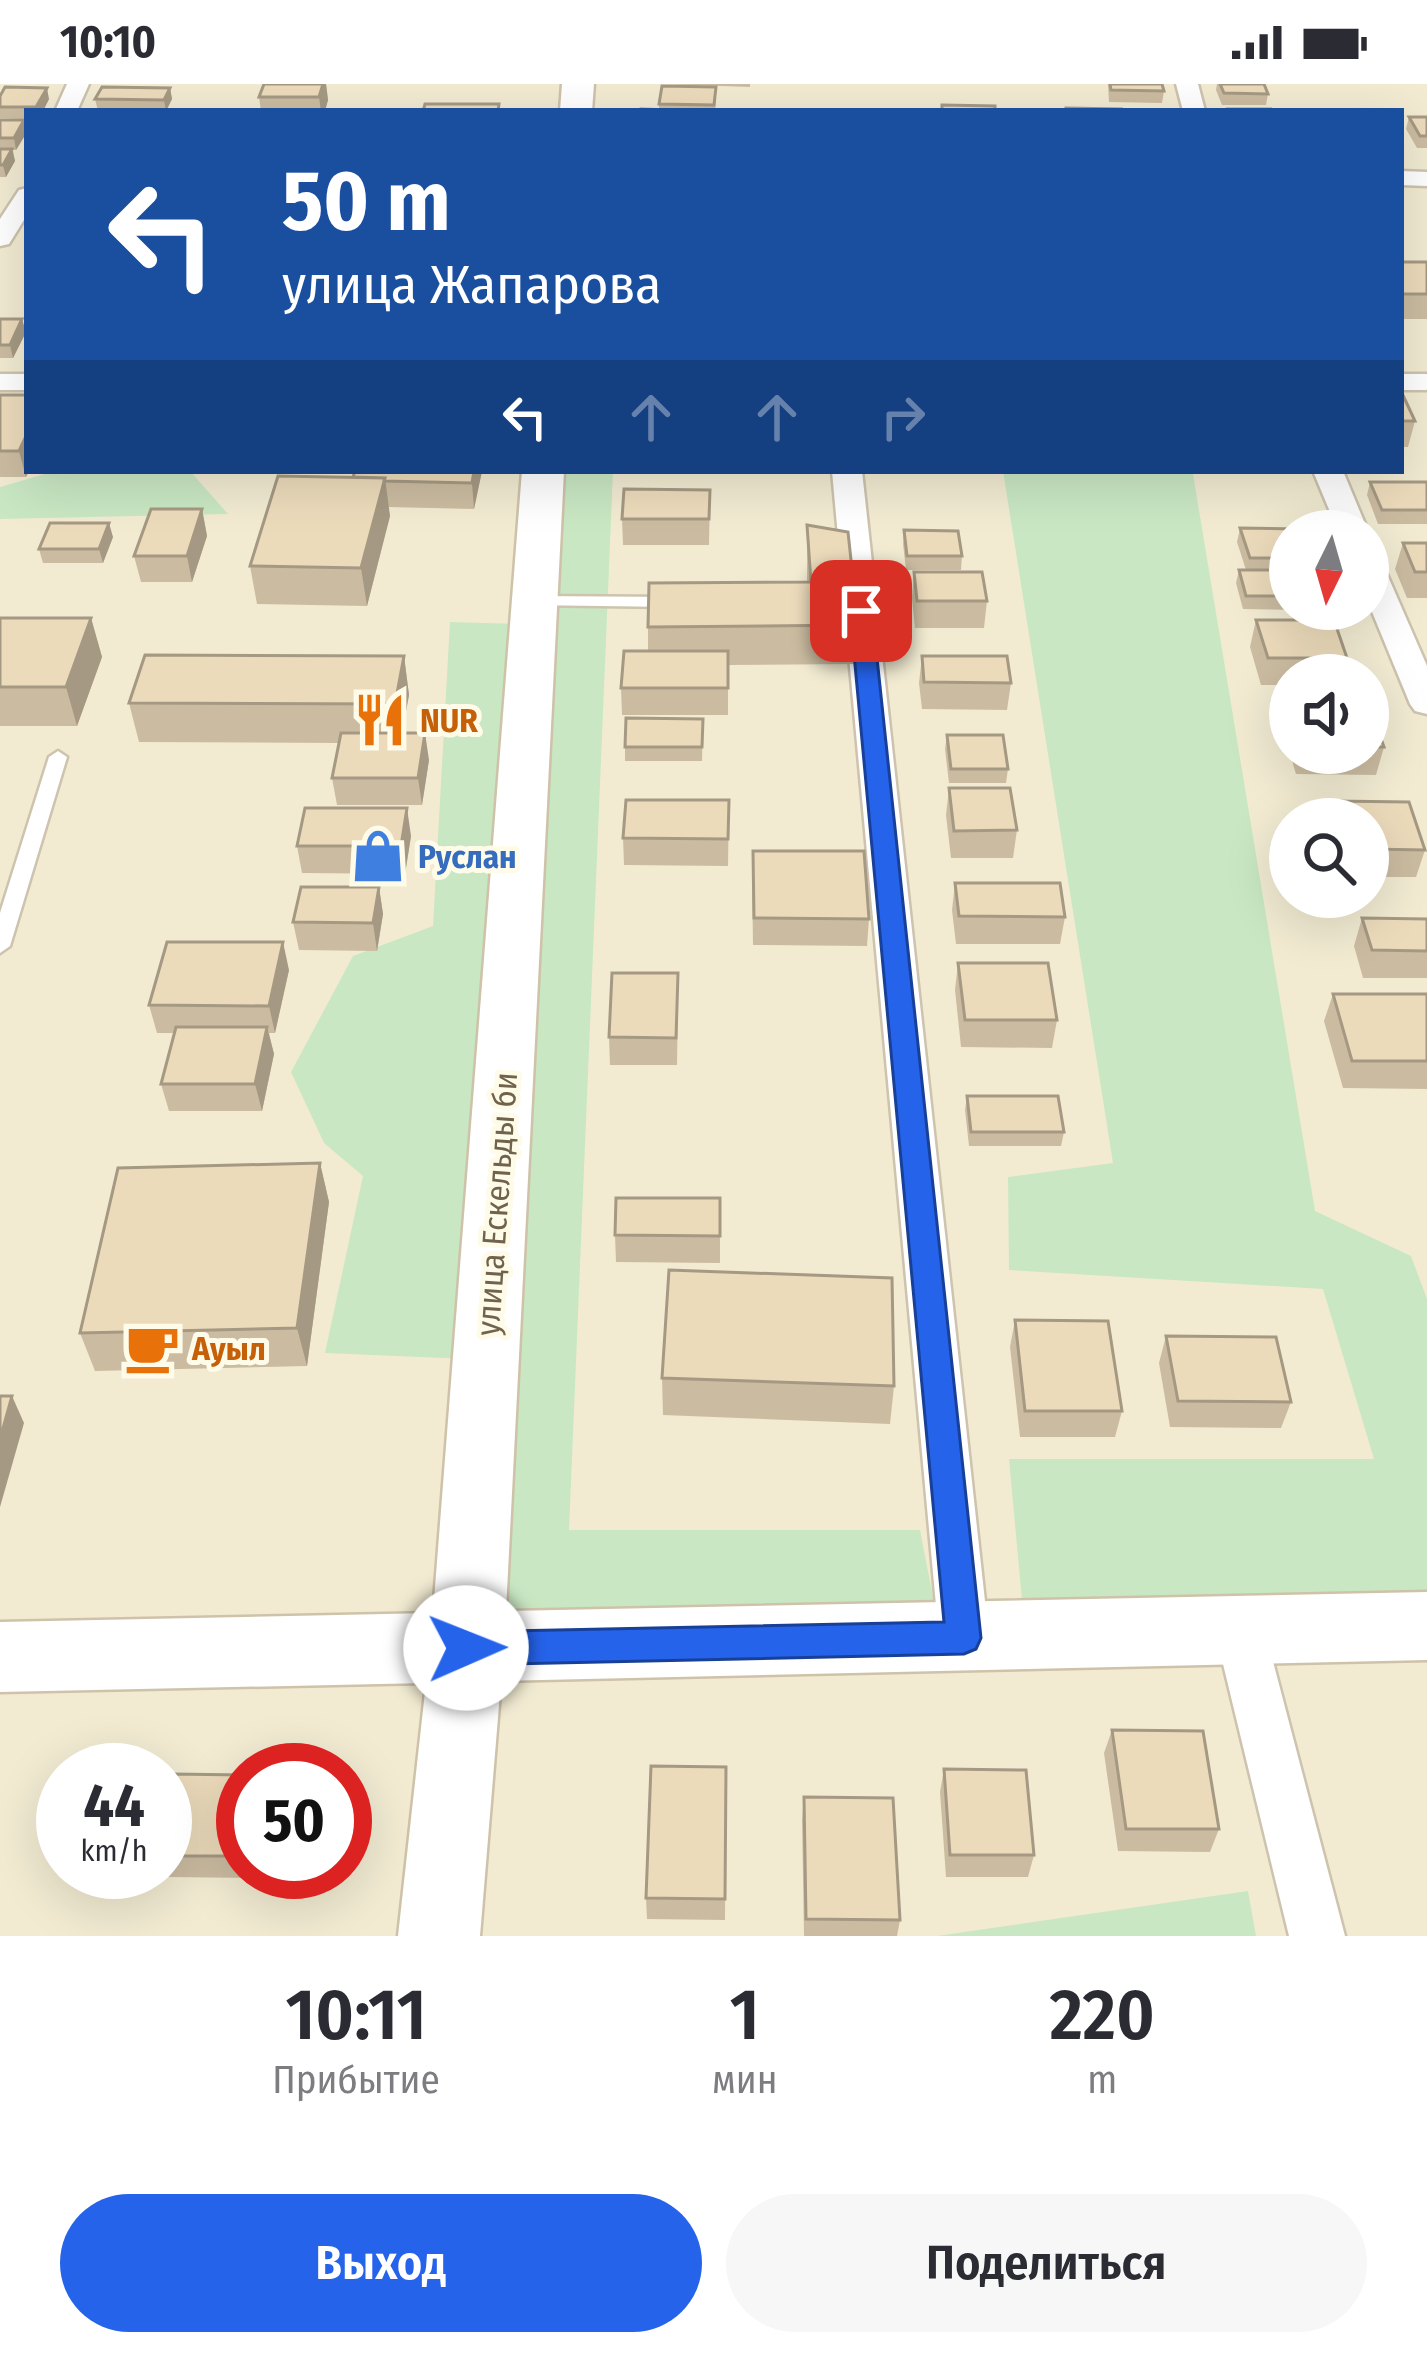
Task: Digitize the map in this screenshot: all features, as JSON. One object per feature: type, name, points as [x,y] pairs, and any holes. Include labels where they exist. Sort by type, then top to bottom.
[{"type":"street","points":[[0,239],[24,200]]},
{"type":"street","name":"улица Ескельды би","points":[[439,1936],[466,1648],[543,474]]},
{"type":"street","points":[[847,474],[964,1638]]},
{"type":"street","points":[[1329,474],[1345,510]]},
{"type":"street","points":[[1389,614],[1427,704]]},
{"type":"street","points":[[0,1657],[1427,1626]]},
{"type":"street","points":[[1240,1631],[1317,1936]]},
{"type":"lane","points":[[534,601],[701,602]]},
{"type":"lane","points":[[0,946],[58,757]]},
{"type":"shaded area","points":[[0,84],[1427,84],[1427,1936],[0,1936]]},
{"type":"green space","points":[[45,474],[193,474],[228,514],[0,519],[0,487]]},
{"type":"green space","points":[[565,474],[613,474],[569,1530],[920,1530],[938,1623],[496,1625]]},
{"type":"green space","points":[[1003,474],[1193,474],[1315,1211],[1411,1256],[1427,1299],[1427,1606],[1023,1611],[1009,1459],[1374,1459],[1323,1289],[1009,1270],[1008,1177],[1113,1163]]},
{"type":"green space","points":[[450,622],[516,624],[468,1359],[325,1353],[363,1176],[324,1143],[291,1072],[353,956],[433,926]]},
{"type":"green space","points":[[1248,1891],[1256,1936],[937,1936]]},
{"type":"building","points":[[264,84],[323,84],[319,97],[259,97]]},
{"type":"building","points":[[1110,84],[1162,84],[1164,91],[1111,90]]},
{"type":"building","points":[[1220,84],[1264,84],[1268,94],[1224,93]]},
{"type":"building","points":[[662,86],[716,87],[714,105],[659,104]]},
{"type":"building","points":[[5,87],[47,88],[36,107],[0,107]]},
{"type":"building","points":[[102,87],[170,88],[164,100],[95,99]]},
{"type":"building","points":[[425,104],[499,104],[498,108],[424,108]]},
{"type":"building","points":[[942,105],[995,106],[995,108]]},
{"type":"building","points":[[1409,117],[1427,117],[1427,136],[1420,136]]},
{"type":"building","points":[[0,120],[24,120],[14,138],[0,138]]},
{"type":"building","points":[[0,149],[12,149],[3,165],[0,165]]},
{"type":"building","points":[[1404,262],[1427,262],[1427,294],[1404,294]]},
{"type":"building","points":[[0,319],[22,319],[10,345],[0,345]]},
{"type":"building","points":[[0,395],[24,395],[24,440],[19,451],[0,451]]},
{"type":"building","points":[[1404,397],[1415,421],[1404,421]]},
{"type":"building","points":[[354,474],[474,474],[472,483]]},
{"type":"building","points":[[278,476],[385,478],[361,568],[250,566]]},
{"type":"building","points":[[1370,482],[1427,482],[1427,510],[1382,510]]},
{"type":"building","points":[[624,489],[710,490],[709,519],[622,519]]},
{"type":"building","points":[[151,509],[202,509],[187,556],[134,556]]},
{"type":"building","points":[[50,523],[109,523],[99,549],[39,549]]},
{"type":"building","points":[[807,525],[848,532],[858,625],[648,627],[649,583],[811,582]]},
{"type":"building","points":[[1240,528],[1269,528],[1269,558],[1250,558]]},
{"type":"building","points":[[904,530],[958,531],[962,556],[907,556]]},
{"type":"building","points":[[1403,543],[1427,543],[1427,572],[1415,572]]},
{"type":"building","points":[[1239,570],[1269,570],[1269,596],[1246,596]]},
{"type":"building","points":[[914,572],[982,572],[987,601],[917,601]]},
{"type":"building","points":[[0,618],[91,618],[66,687],[0,687]]},
{"type":"building","points":[[1256,620],[1269,620],[1269,630],[1337,630],[1346,654],[1269,654],[1268,658]]},
{"type":"building","points":[[624,651],[728,651],[728,688],[621,688]]},
{"type":"building","points":[[145,655],[404,656],[395,704],[129,703]]},
{"type":"building","points":[[922,656],[1007,656],[1011,683],[924,682]]},
{"type":"building","points":[[626,718],[703,719],[702,747],[625,747]]},
{"type":"building","points":[[341,733],[425,733],[418,778],[332,778]]},
{"type":"building","points":[[947,735],[1003,735],[1008,769],[951,769]]},
{"type":"building","points":[[949,788],[1010,788],[1017,830],[954,831]]},
{"type":"building","points":[[626,800],[729,800],[728,839],[623,838]]},
{"type":"building","points":[[1389,802],[1409,802],[1425,850],[1389,849]]},
{"type":"building","points":[[305,808],[407,808],[401,846],[297,846]]},
{"type":"building","points":[[753,851],[864,851],[869,919],[754,918]]},
{"type":"building","points":[[955,883],[1060,883],[1065,917],[959,916]]},
{"type":"building","points":[[301,887],[379,887],[373,923],[293,922]]},
{"type":"building","points":[[1362,918],[1427,919],[1427,951],[1372,950]]},
{"type":"building","points":[[167,942],[283,942],[269,1006],[149,1005]]},
{"type":"building","points":[[958,963],[1048,963],[1057,1020],[965,1020]]},
{"type":"building","points":[[612,973],[678,973],[676,1038],[609,1037]]},
{"type":"building","points":[[1333,994],[1427,994],[1427,1061],[1352,1061]]},
{"type":"building","points":[[176,1027],[267,1027],[255,1084],[161,1084]]},
{"type":"building","points":[[967,1096],[1058,1096],[1064,1132],[971,1132]]},
{"type":"building","points":[[320,1163],[297,1328],[80,1333],[118,1168]]},
{"type":"building","points":[[616,1198],[720,1198],[720,1236],[615,1235]]},
{"type":"building","points":[[669,1270],[892,1278],[894,1386],[662,1378]]},
{"type":"building","points":[[1015,1320],[1108,1321],[1122,1411],[1025,1411]]},
{"type":"building","points":[[1166,1336],[1276,1337],[1291,1402],[1178,1401]]},
{"type":"building","points":[[0,1396],[12,1396],[0,1439]]},
{"type":"building","points":[[1112,1730],[1203,1731],[1219,1829],[1126,1829]]},
{"type":"building","points":[[651,1766],[726,1767],[725,1899],[646,1898]]},
{"type":"building","points":[[944,1769],[1026,1770],[1034,1855],[950,1855]]},
{"type":"building","points":[[192,1774],[216,1775],[216,1856],[192,1856]]},
{"type":"building","points":[[804,1797],[893,1798],[900,1920],[806,1919]]},
{"type":"place","name":"NUR","points":[[380,720]]},
{"type":"place","name":"Руслан","points":[[378,856]]},
{"type":"place","name":"Ауыл","points":[[152,1348]]},
{"type":"route","points":[[466,1648],[964,1638],[861,611]]}]
